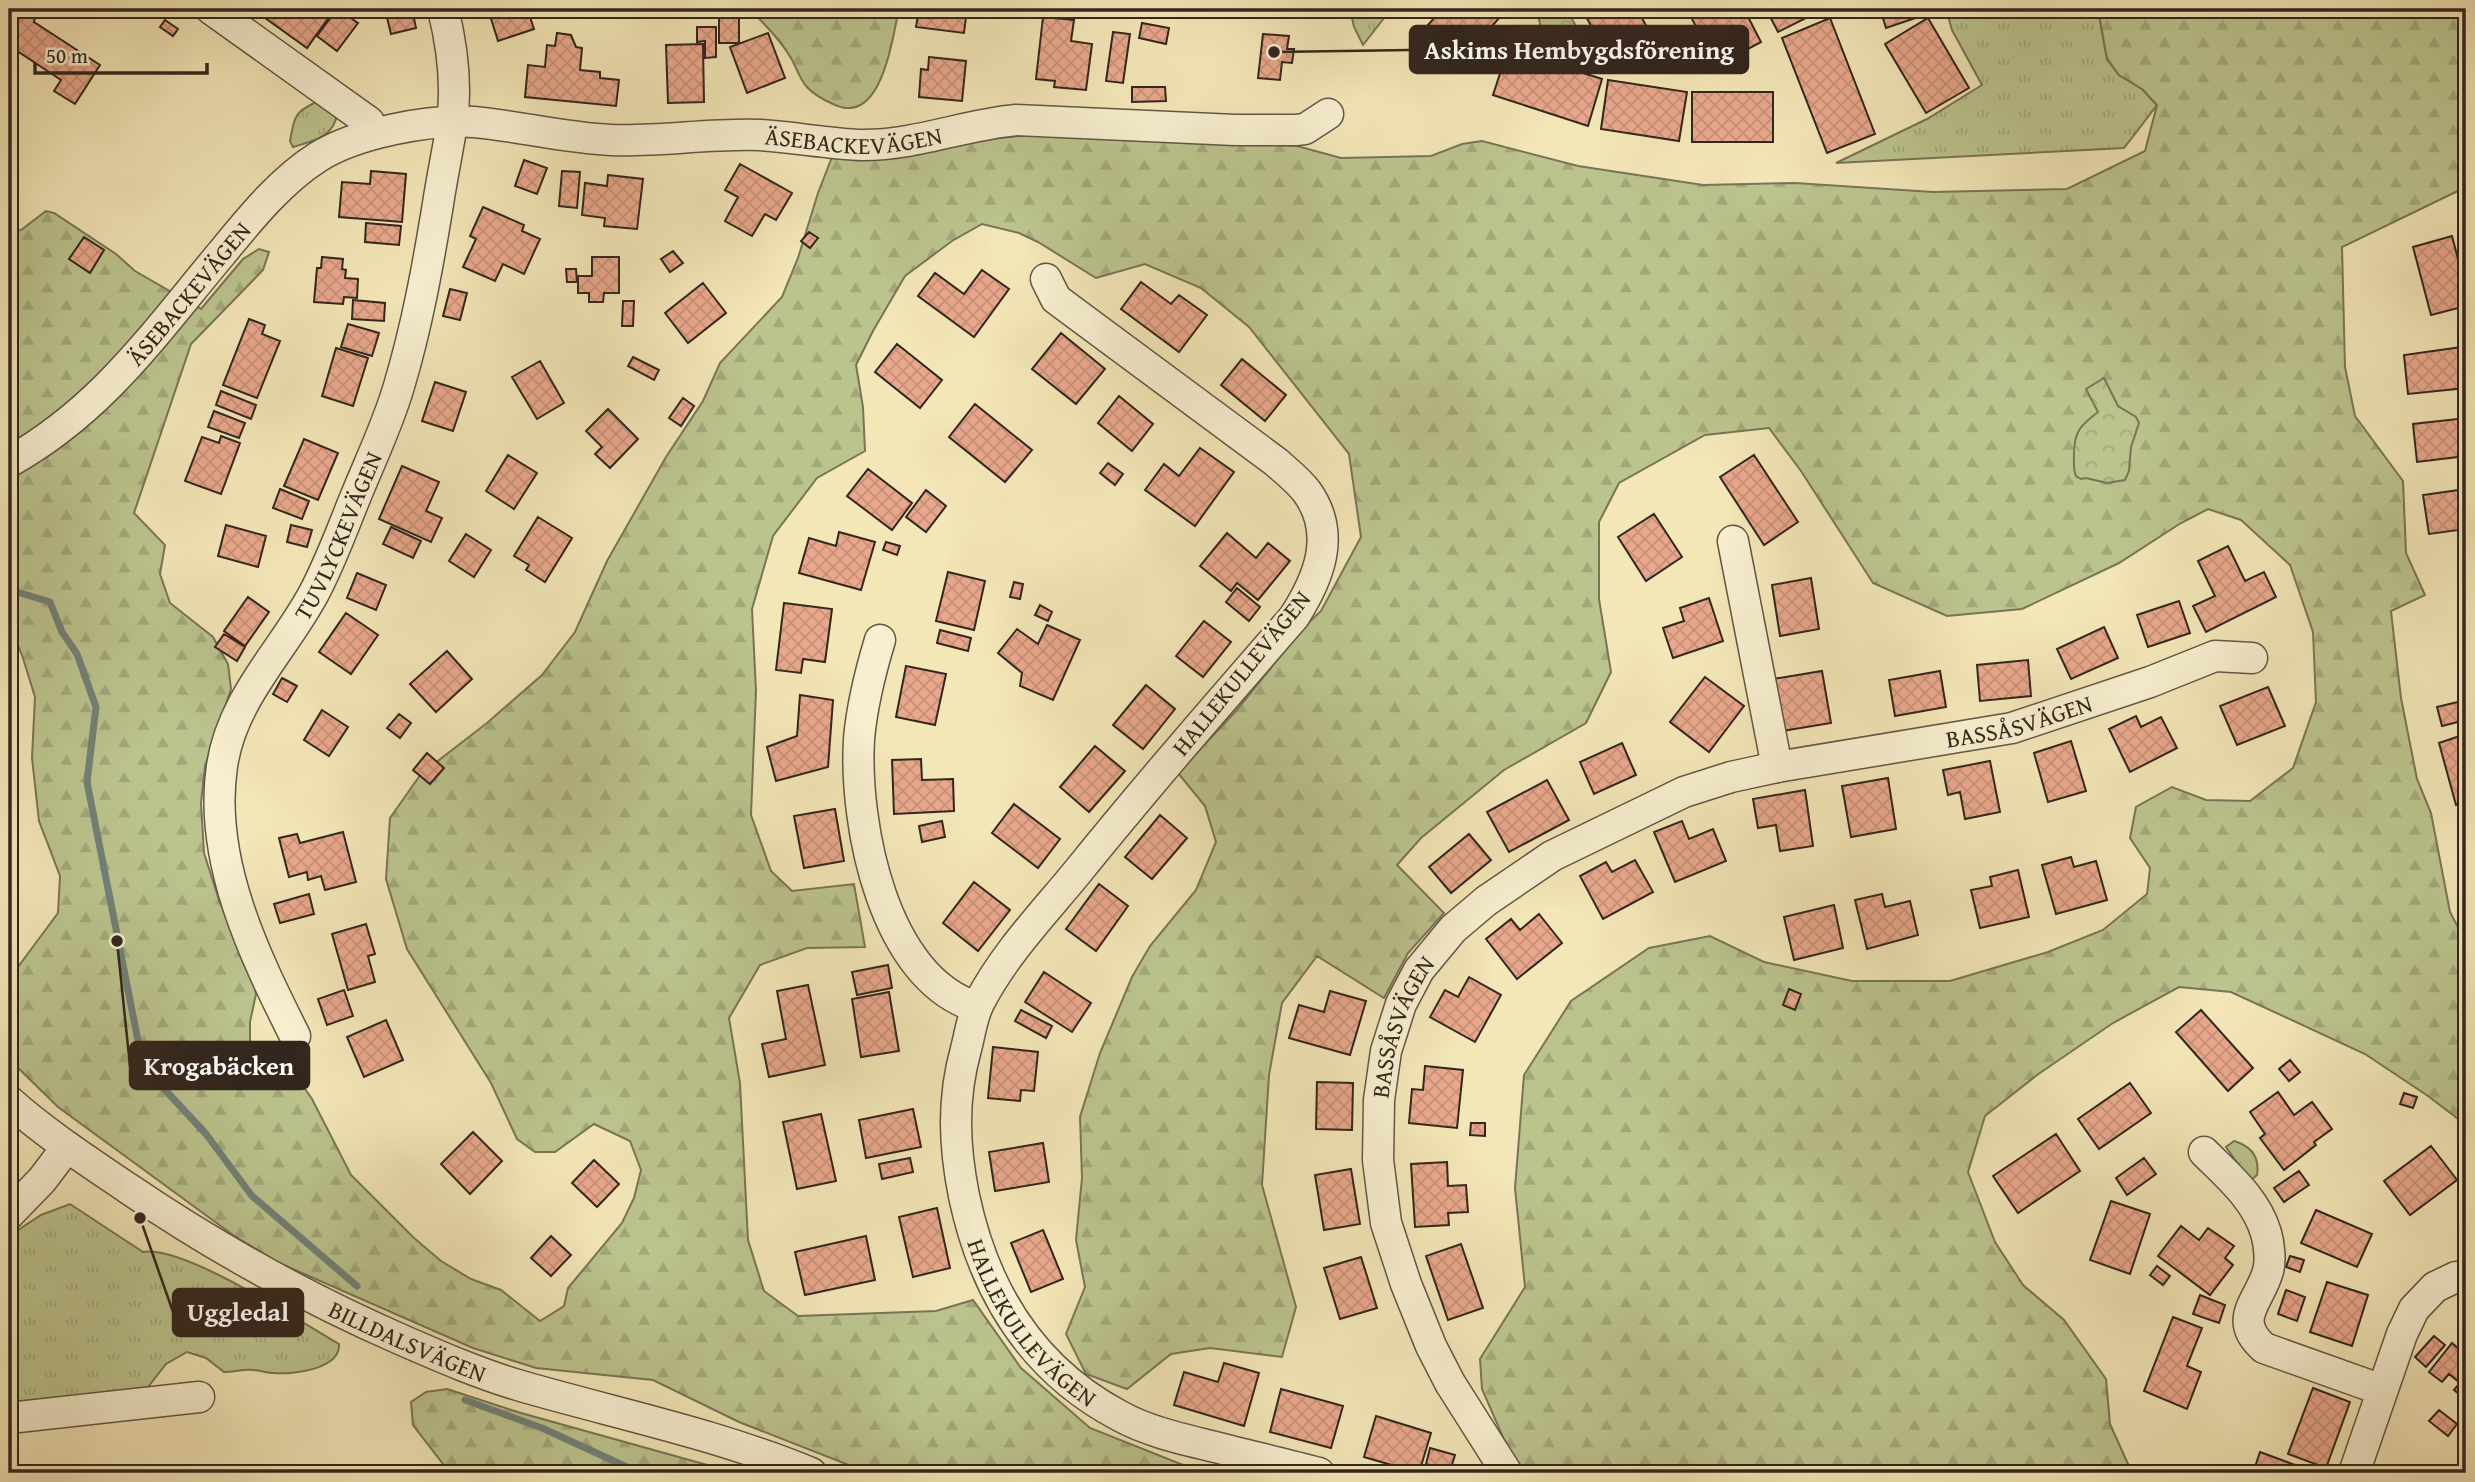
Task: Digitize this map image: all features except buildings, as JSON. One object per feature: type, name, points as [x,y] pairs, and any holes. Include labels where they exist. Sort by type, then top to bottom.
[{"type":"street","points":[[211,9],[369,122],[373,133]]},
{"type":"street","name":"TUVLYCKEVÄGEN","points":[[295,1036],[255,949],[232,885],[221,826],[222,768],[227,741],[239,710],[298,620],[324,572],[398,388],[429,259],[452,122],[452,47],[443,9]]},
{"type":"street","name":"ÄSEBACKEVÄGEN","points":[[9,462],[54,434],[110,386],[270,198],[317,158],[373,133],[452,122],[475,122],[573,137],[613,140],[758,135],[863,145],[918,141],[990,122],[1016,120],[1235,130],[1296,130],[1305,129],[1328,114]]},
{"type":"street","name":"HALLEKULLEVÄGEN","points":[[1046,279],[1056,299],[1276,462],[1306,490],[1317,509],[1323,531],[1323,556],[1310,592],[1294,617],[1131,805],[1009,956],[977,1007],[959,1073],[955,1114],[956,1146],[971,1225],[992,1285],[1018,1328],[1058,1372],[1083,1392],[1120,1416],[1166,1435],[1319,1473]]},
{"type":"street","points":[[1733,541],[1777,767]]},
{"type":"street","points":[[880,640],[864,695],[859,740],[859,790],[867,845],[880,891],[908,953],[924,973],[948,995],[977,1007]]},
{"type":"street","name":"BASSÅSVÄGEN","points":[[1507,1473],[1450,1383],[1431,1346],[1406,1284],[1386,1223],[1378,1160],[1379,1100],[1386,1051],[1401,1004],[1419,970],[1453,929],[1486,901],[1552,856],[1684,792],[1731,777],[1777,767],[2012,728],[2150,682],[2215,656],[2252,658]]},
{"type":"street","name":"BILLDALSVÄGEN","points":[[9,1101],[61,1155],[195,1253],[366,1342],[515,1399],[683,1445],[763,1473]]},
{"type":"street","name":"BILLDALSVÄGEN","points":[[9,1127],[305,1295],[464,1367],[770,1456],[811,1473]]},
{"type":"street","points":[[2204,1152],[2243,1191],[2258,1213],[2267,1235],[2269,1270],[2248,1312],[2253,1338],[2264,1349],[2382,1390]]},
{"type":"street","points":[[9,1214],[61,1155]]},
{"type":"street","points":[[2354,1473],[2402,1334],[2414,1309],[2435,1287],[2456,1278],[2466,1277]]},
{"type":"street","points":[[9,1418],[200,1397]]},
{"type":"green space","points":[[749,9],[899,9],[888,58],[874,92],[863,103],[850,108],[833,104],[819,96],[802,80],[782,44]]},
{"type":"green space","points":[[1350,9],[1391,9],[1363,45],[1354,27]]},
{"type":"green space","points":[[1566,9],[1580,33],[1559,47],[1542,32],[1537,11]]},
{"type":"green space","points":[[1946,9],[2098,9],[2107,59],[2119,75],[2142,89],[2157,105],[2124,148],[1836,163],[1927,119],[1982,85],[1952,30]]},
{"type":"green space","points":[[2098,9],[2466,9],[2466,187],[2342,247],[2345,367],[2355,416],[2403,481],[2406,553],[2425,595],[2391,611],[2401,698],[2417,779],[2431,813],[2450,912],[2466,942],[2466,1125],[2365,1054],[2231,992],[2179,987],[2113,1023],[2037,1075],[1985,1116],[1968,1172],[1995,1242],[2023,1285],[2064,1320],[2106,1379],[2110,1424],[2128,1464],[2127,1473],[1511,1473],[1516,1467],[1482,1389],[1480,1359],[1525,1287],[1515,1188],[1524,1075],[1571,1001],[1649,948],[1710,936],[1764,962],[1852,981],[1950,981],[2048,952],[2103,930],[2147,894],[2150,868],[2130,838],[2136,807],[2172,787],[2206,800],[2250,801],[2293,768],[2316,702],[2313,632],[2290,565],[2241,520],[2208,509],[2119,563],[2022,609],[1947,616],[1873,583],[1801,471],[1769,428],[1705,435],[1619,483],[1599,522],[1599,599],[1611,672],[1586,723],[1504,770],[1421,838],[1397,865],[1444,913],[1408,953],[1384,998],[1317,956],[1282,1003],[1269,1075],[1262,1185],[1296,1307],[1282,1357],[1210,1348],[1171,1354],[1127,1389],[1086,1374],[1066,1334],[1085,1287],[1076,1240],[1082,1178],[1080,1117],[1100,1053],[1132,977],[1150,946],[1196,890],[1216,842],[1205,806],[1178,773],[1235,712],[1305,626],[1321,611],[1361,537],[1349,454],[1249,327],[1201,288],[1145,264],[1096,278],[1019,233],[982,224],[952,241],[905,276],[856,365],[863,407],[865,451],[817,478],[773,536],[752,609],[756,691],[751,815],[771,871],[792,891],[854,884],[865,947],[807,948],[760,965],[729,1018],[740,1083],[748,1240],[764,1291],[798,1316],[936,1311],[973,1300],[1021,1368],[1090,1428],[1183,1465],[1221,1473],[869,1473],[739,1422],[653,1380],[536,1368],[473,1348],[277,1262],[233,1235],[58,1107],[10,1060],[9,987],[15,971],[58,913],[60,876],[39,821],[32,758],[35,697],[9,625],[9,232],[21,230],[46,211],[54,213],[116,254],[135,271],[201,309],[243,259],[259,249],[269,252],[263,270],[191,344],[134,513],[165,545],[160,574],[170,603],[213,637],[228,664],[231,689],[205,766],[201,803],[204,853],[220,903],[252,973],[256,994],[250,1022],[250,1042],[274,1064],[294,1073],[312,1099],[351,1175],[414,1238],[441,1261],[471,1279],[501,1290],[540,1321],[564,1306],[568,1288],[622,1223],[634,1198],[641,1170],[630,1141],[594,1124],[555,1152],[535,1152],[517,1139],[491,1083],[407,949],[386,879],[390,818],[421,774],[487,723],[542,675],[575,632],[607,561],[666,457],[703,401],[720,363],[782,297],[832,157],[886,156],[999,138],[1051,133],[1297,146],[1341,158],[1431,156],[1462,144],[1482,141],[1578,166],[1703,185],[1795,183],[1933,192],[2067,189],[2145,151],[2157,105],[2142,89],[2119,75],[2107,59]]},
{"type":"green space","points":[[321,100],[337,113],[332,128],[322,137],[293,147],[290,141],[298,114]]},
{"type":"green space","points":[[2104,378],[2118,406],[2136,417],[2139,423],[2125,480],[2107,483],[2081,479],[2076,476],[2074,465],[2077,434],[2098,412],[2086,389]]},
{"type":"green space","points":[[2234,1141],[2250,1149],[2256,1157],[2257,1175],[2250,1181],[2226,1147]]},
{"type":"green space","points":[[70,1204],[143,1252],[162,1253],[185,1260],[270,1303],[339,1344],[338,1353],[324,1365],[314,1369],[271,1373],[249,1370],[224,1372],[206,1358],[187,1352],[166,1364],[141,1396],[9,1404],[9,1236],[41,1215]]},
{"type":"green space","points":[[447,1389],[521,1413],[736,1473],[450,1473],[413,1425],[411,1402],[426,1392]]},
{"type":"waterway","points":[[9,587],[50,602],[62,632],[77,654],[96,707],[87,782],[143,1066],[206,1134],[252,1196],[357,1286]]},
{"type":"waterway","points":[[465,1400],[542,1428],[640,1473]]},
{"type":"place","name":"Askims Hembygdsförening","points":[[1274,52]]},
{"type":"place","name":"Krogabäcken","points":[[117,941]]},
{"type":"place","name":"Uggledal","points":[[140,1218]]}]
